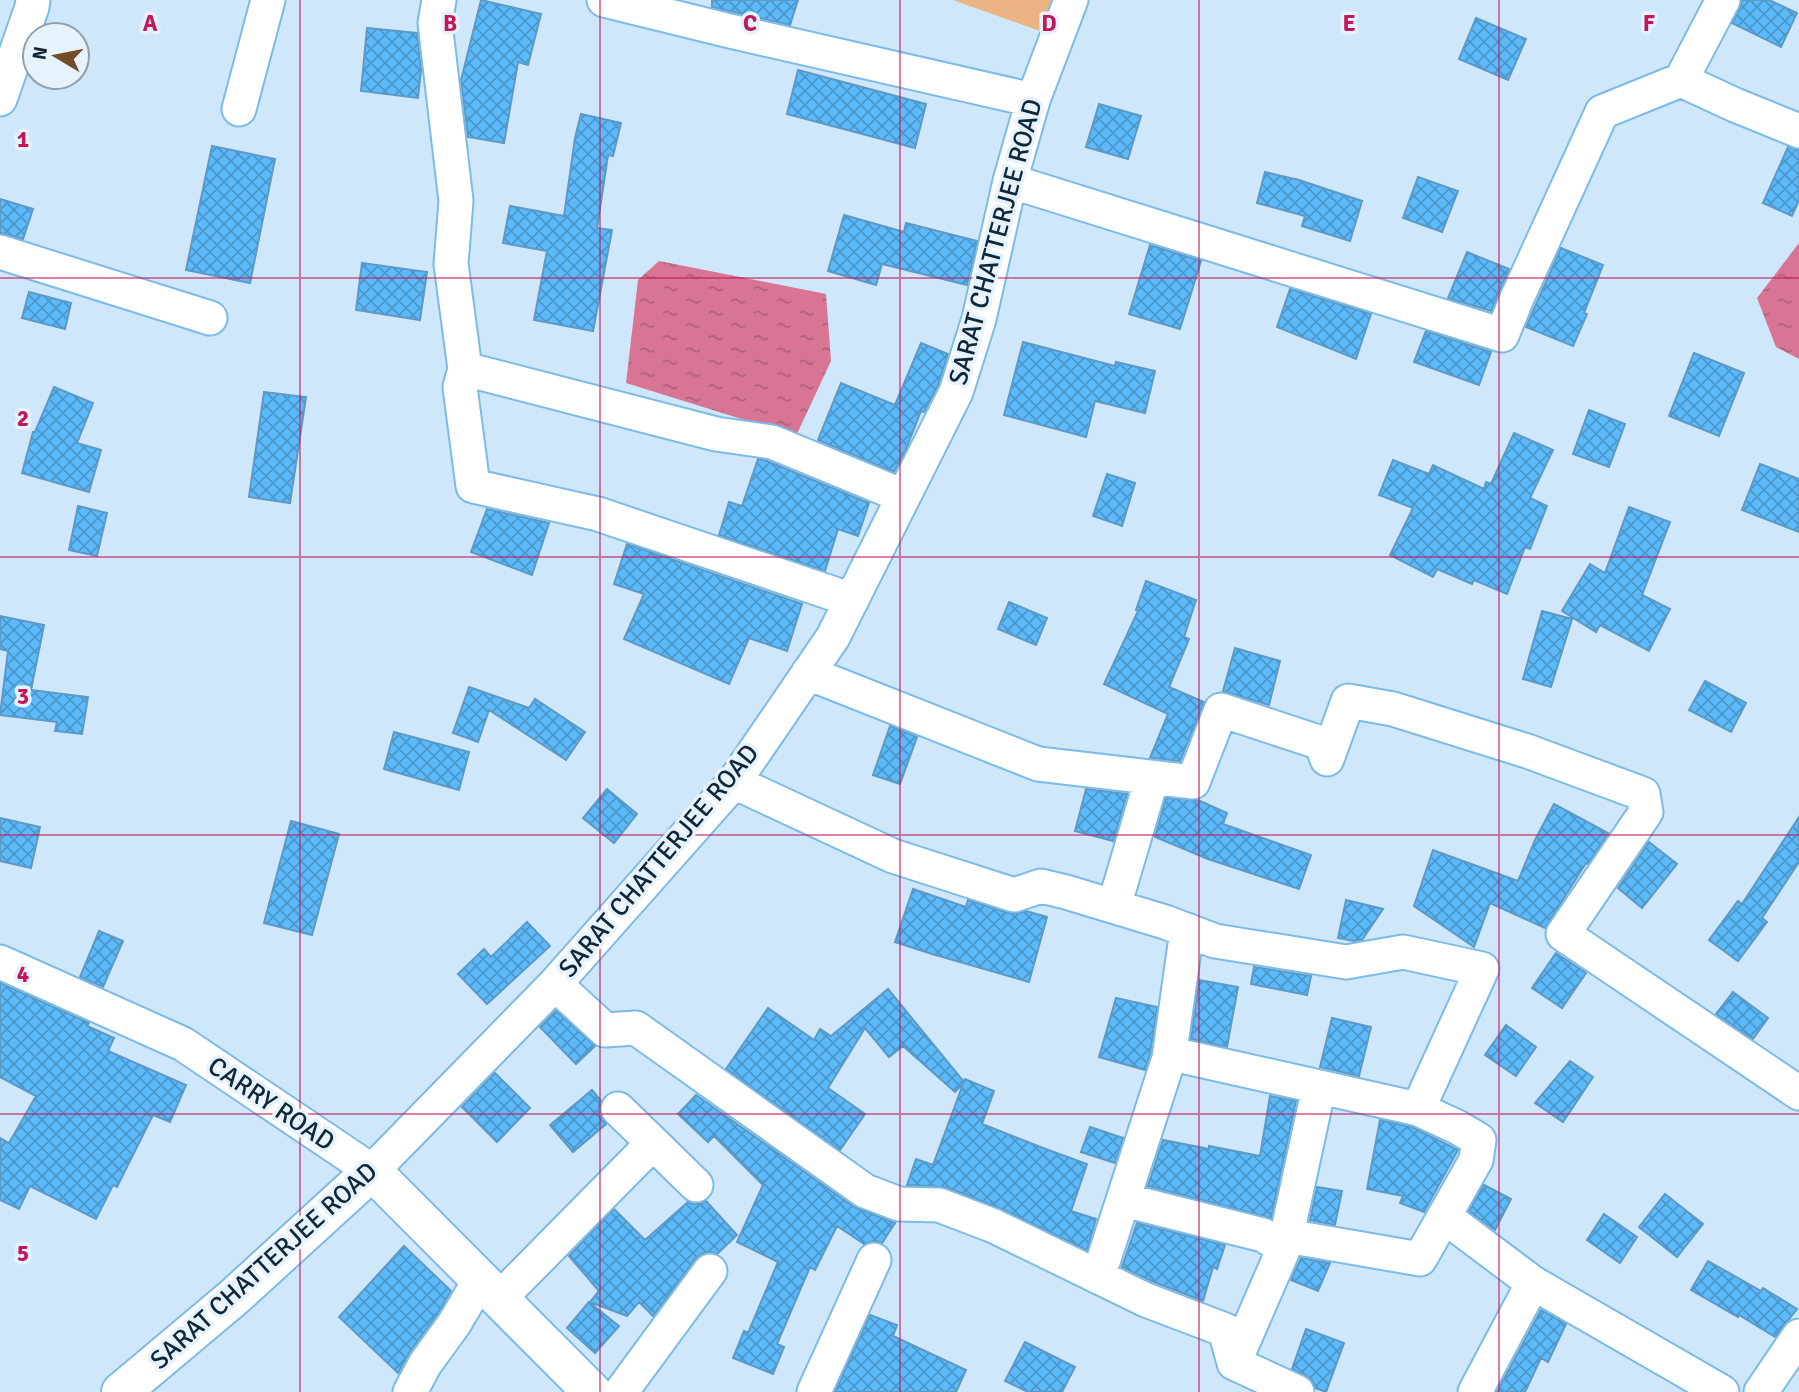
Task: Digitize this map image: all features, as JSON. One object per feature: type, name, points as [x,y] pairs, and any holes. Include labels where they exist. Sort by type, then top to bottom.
[{"type":"main road","name":"CARRY ROAD","points":[[372,1171],[592,1392]]},
{"type":"main road","name":"SARAT CHATTERJEE ROAD","points":[[121,1392],[234,1297],[372,1171]]},
{"type":"street","points":[[0,99],[33,0]]},
{"type":"street","points":[[239,108],[268,0]]},
{"type":"street","points":[[439,0],[435,23],[456,201],[451,264],[465,369],[460,387],[473,486],[598,514],[852,600]]},
{"type":"street","points":[[604,0],[730,32],[1033,100]]},
{"type":"street","name":"SARAT CHATTERJEE ROAD","points":[[372,1171],[555,985],[734,782],[833,636],[956,392],[979,319],[1010,181],[1033,100],[1071,0]]},
{"type":"street","points":[[1010,181],[1503,335],[1517,298],[1602,112],[1681,80],[1723,0]]},
{"type":"street","points":[[1681,80],[1799,131]]},
{"type":"street","points":[[0,252],[210,318]]},
{"type":"street","points":[[465,369],[716,434],[772,442],[902,496]]},
{"type":"street","points":[[808,673],[1038,764],[1193,782],[1221,710],[1321,743],[1327,760],[1348,701],[1393,709],[1527,751],[1643,794],[1646,812],[1563,934],[1799,1093]]},
{"type":"street","points":[[1114,906],[1152,778]]},
{"type":"street","points":[[734,782],[893,856],[1014,895],[1041,886],[1114,906],[1214,941],[1346,962],[1403,952],[1482,969],[1418,1109]]},
{"type":"street","points":[[1098,1277],[1169,1058],[1187,930]]},
{"type":"street","name":"CARRY ROAD","points":[[0,962],[183,1044],[372,1171]]},
{"type":"street","points":[[555,985],[605,1030],[636,1028],[865,1191],[899,1204],[939,1205],[993,1226],[1146,1300],[1225,1329],[1234,1363]]},
{"type":"street","points":[[1124,1200],[1285,1242],[1420,1259],[1476,1160],[1479,1140],[1418,1109],[1181,1056],[1169,1058]]},
{"type":"street","points":[[1234,1363],[1285,1242],[1319,1087]]},
{"type":"street","points":[[618,1109],[696,1185]]},
{"type":"street","points":[[410,1392],[425,1364],[454,1324],[489,1289],[653,1143]]},
{"type":"street","points":[[1445,1217],[1533,1283],[1722,1392]]},
{"type":"street","points":[[814,1392],[874,1259]]},
{"type":"street","points":[[621,1392],[710,1271]]},
{"type":"street","points":[[1475,1392],[1533,1283]]},
{"type":"street","points":[[1761,1392],[1799,1336]]},
{"type":"street","points":[[1234,1363],[1297,1392]]},
{"type":"shaded area","points":[[953,0],[1052,0],[1040,31]]},
{"type":"water","points":[[1799,243],[1799,359],[1776,347],[1757,298]]},
{"type":"water","points":[[659,261],[826,294],[831,361],[796,436],[626,383],[638,280]]},
{"type":"building","points":[[481,0],[541,14],[528,65],[518,62],[504,143],[468,137],[461,80]]},
{"type":"building","points":[[712,0],[798,0],[790,25],[712,7]]},
{"type":"building","points":[[1742,0],[1769,0],[1797,13],[1781,47],[1732,23]]},
{"type":"building","points":[[1476,18],[1526,39],[1508,80],[1459,59]]},
{"type":"building","points":[[367,28],[417,33],[421,70],[418,98],[361,91]]},
{"type":"building","points":[[798,70],[926,104],[915,148],[787,114]]},
{"type":"building","points":[[1099,104],[1141,116],[1128,159],[1086,147]]},
{"type":"building","points":[[581,114],[621,123],[613,156],[608,155],[597,228],[612,230],[593,331],[534,320],[547,251],[503,243],[510,206],[564,216]]},
{"type":"building","points":[[212,146],[275,159],[250,283],[186,270]]},
{"type":"building","points":[[1788,147],[1799,150],[1799,200],[1792,216],[1763,203]]},
{"type":"building","points":[[1265,172],[1362,201],[1350,241],[1302,226],[1305,216],[1257,203]]},
{"type":"building","points":[[1418,177],[1458,191],[1442,232],[1403,218]]},
{"type":"building","points":[[0,199],[33,209],[23,239],[0,233]]},
{"type":"building","points":[[844,215],[904,232],[906,223],[977,241],[967,285],[882,264],[876,285],[828,271]]},
{"type":"building","points":[[1150,245],[1201,261],[1180,329],[1129,314]]},
{"type":"building","points":[[1561,248],[1603,265],[1573,346],[1526,327]]},
{"type":"building","points":[[1467,252],[1509,269],[1491,311],[1448,298]]},
{"type":"building","points":[[362,263],[427,272],[420,320],[356,310]]},
{"type":"building","points":[[1290,289],[1371,314],[1356,359],[1277,327]]},
{"type":"building","points":[[29,292],[71,303],[65,329],[22,318]]},
{"type":"building","points":[[1426,331],[1491,352],[1479,385],[1414,362]]},
{"type":"building","points":[[1023,342],[1115,366],[1116,362],[1155,371],[1145,413],[1095,401],[1086,437],[1004,415]]},
{"type":"building","points":[[921,343],[948,354],[938,385],[924,412],[921,411],[894,472],[818,440],[841,383],[895,405]]},
{"type":"building","points":[[1694,353],[1744,373],[1719,436],[1669,416]]},
{"type":"building","points":[[54,387],[93,403],[77,443],[101,450],[89,492],[22,473],[33,432]]},
{"type":"building","points":[[264,392],[306,397],[290,503],[249,497]]},
{"type":"building","points":[[1589,410],[1625,424],[1609,467],[1573,454]]},
{"type":"building","points":[[1514,433],[1553,450],[1530,498],[1547,506],[1530,549],[1525,547],[1507,594],[1474,580],[1472,584],[1437,569],[1433,577],[1390,555],[1413,508],[1379,495],[1393,460],[1429,474],[1433,465],[1484,489],[1486,482],[1491,484]]},
{"type":"building","points":[[758,459],[869,503],[858,536],[838,529],[825,571],[719,535],[729,502],[742,506]]},
{"type":"building","points":[[1760,464],[1799,479],[1799,532],[1742,510]]},
{"type":"building","points":[[1107,474],[1135,483],[1122,526],[1093,516]]},
{"type":"building","points":[[78,506],[107,513],[97,556],[69,550]]},
{"type":"building","points":[[1629,507],[1670,522],[1642,595],[1670,609],[1649,651],[1600,625],[1596,632],[1562,611],[1590,564],[1605,573]]},
{"type":"building","points":[[487,509],[549,523],[532,575],[471,552]]},
{"type":"building","points":[[627,544],[802,604],[787,651],[749,638],[729,684],[624,639],[644,594],[614,584]]},
{"type":"building","points":[[1146,581],[1196,600],[1184,637],[1189,639],[1169,687],[1204,702],[1180,761],[1150,758],[1168,714],[1104,684],[1138,611],[1136,610]]},
{"type":"building","points":[[1009,602],[1047,618],[1036,645],[998,629]]},
{"type":"building","points":[[1542,611],[1572,619],[1551,687],[1523,679]]},
{"type":"building","points":[[0,616],[44,625],[31,690],[88,697],[82,734],[55,731],[57,722],[0,715],[8,651],[0,649]]},
{"type":"building","points":[[1235,648],[1280,661],[1269,705],[1223,691]]},
{"type":"building","points":[[1705,681],[1746,703],[1731,732],[1689,710]]},
{"type":"building","points":[[469,687],[529,708],[535,699],[585,732],[566,760],[489,710],[478,742],[453,733]]},
{"type":"building","points":[[890,726],[917,737],[900,784],[873,775]]},
{"type":"building","points":[[394,732],[469,752],[459,790],[384,769]]},
{"type":"building","points":[[607,789],[637,814],[614,843],[583,818]]},
{"type":"building","points":[[1086,789],[1127,794],[1113,841],[1075,831]]},
{"type":"building","points":[[1166,798],[1198,800],[1227,813],[1223,824],[1311,855],[1299,889],[1208,859],[1155,837]]},
{"type":"building","points":[[1554,804],[1608,833],[1545,928],[1490,903],[1474,947],[1414,906],[1433,850],[1518,881]]},
{"type":"building","points":[[1799,817],[1799,862],[1762,918],[1767,922],[1738,961],[1709,940],[1738,901],[1742,904]]},
{"type":"building","points":[[0,818],[40,827],[31,868],[0,861]]},
{"type":"building","points":[[291,821],[339,834],[312,935],[264,923]]},
{"type":"building","points":[[1649,842],[1677,864],[1642,908],[1618,888]]},
{"type":"building","points":[[913,889],[966,907],[968,900],[1008,913],[1026,911],[1047,917],[1029,982],[895,942]]},
{"type":"building","points":[[1346,900],[1383,909],[1362,940],[1338,938]]},
{"type":"building","points":[[527,922],[550,946],[487,1004],[458,974],[484,949],[491,957]]},
{"type":"building","points":[[99,931],[123,941],[103,987],[80,977]]},
{"type":"building","points":[[1556,953],[1586,973],[1562,1008],[1532,988]]},
{"type":"building","points":[[1254,967],[1311,976],[1307,995],[1251,984]]},
{"type":"building","points":[[1199,980],[1238,987],[1227,1047],[1191,1039]]},
{"type":"building","points":[[0,983],[89,1023],[87,1026],[114,1038],[108,1051],[186,1085],[170,1122],[153,1115],[117,1187],[113,1185],[96,1219],[30,1186],[19,1209],[0,1200],[0,1138],[9,1143],[36,1096],[0,1077]]},
{"type":"building","points":[[888,989],[964,1082],[965,1079],[994,1091],[982,1124],[1087,1164],[1071,1211],[1096,1219],[1087,1250],[1002,1209],[946,1187],[907,1185],[916,1159],[933,1165],[963,1084],[955,1092],[903,1046],[889,1057],[865,1028],[828,1088],[865,1114],[840,1150],[726,1069],[768,1008],[814,1040],[820,1029],[831,1036]]},
{"type":"building","points":[[1733,992],[1768,1018],[1753,1039],[1716,1014]]},
{"type":"building","points":[[1116,998],[1157,1007],[1145,1070],[1099,1057]]},
{"type":"building","points":[[556,1011],[595,1046],[576,1064],[540,1027]]},
{"type":"building","points":[[1332,1018],[1371,1027],[1359,1076],[1320,1067]]},
{"type":"building","points":[[1506,1025],[1536,1047],[1516,1076],[1485,1055]]},
{"type":"building","points":[[1570,1061],[1593,1077],[1563,1122],[1535,1103]]},
{"type":"building","points":[[495,1073],[530,1108],[497,1142],[462,1107]]},
{"type":"building","points":[[592,1090],[601,1101],[599,1114],[606,1124],[573,1152],[550,1125]]},
{"type":"building","points":[[696,1095],[854,1207],[895,1223],[882,1243],[873,1241],[864,1244],[837,1226],[815,1270],[810,1267],[777,1344],[784,1347],[773,1374],[733,1358],[744,1331],[748,1333],[778,1262],[737,1242],[763,1185],[714,1136],[708,1142],[678,1114]]},
{"type":"building","points":[[1270,1096],[1296,1101],[1271,1218],[1148,1186],[1163,1140],[1260,1156]]},
{"type":"building","points":[[1380,1120],[1412,1127],[1458,1150],[1424,1212],[1400,1203],[1403,1196],[1367,1189]]},
{"type":"building","points":[[1090,1127],[1123,1138],[1115,1163],[1081,1152]]},
{"type":"building","points":[[1484,1185],[1511,1199],[1495,1230],[1469,1211]]},
{"type":"building","points":[[1317,1187],[1342,1191],[1335,1225],[1310,1220]]},
{"type":"building","points":[[1665,1194],[1703,1224],[1677,1257],[1639,1227]]},
{"type":"building","points":[[706,1201],[737,1235],[717,1254],[703,1253],[695,1259],[653,1316],[639,1302],[627,1316],[590,1302],[599,1291],[569,1256],[614,1209],[645,1240],[688,1202],[701,1204]]},
{"type":"building","points":[[1604,1214],[1637,1237],[1620,1263],[1587,1240]]},
{"type":"building","points":[[1137,1223],[1225,1245],[1217,1269],[1213,1267],[1203,1301],[1122,1267]]},
{"type":"building","points":[[404,1246],[451,1291],[398,1373],[339,1317]]},
{"type":"building","points":[[1301,1258],[1330,1263],[1318,1291],[1291,1280]]},
{"type":"building","points":[[1708,1261],[1761,1291],[1763,1288],[1797,1309],[1775,1337],[1691,1290]]},
{"type":"building","points":[[589,1302],[619,1326],[595,1353],[567,1328]]},
{"type":"building","points":[[1541,1310],[1566,1324],[1548,1362],[1541,1358],[1525,1392],[1497,1392]]},
{"type":"building","points":[[870,1315],[897,1325],[893,1336],[966,1370],[956,1392],[835,1392]]},
{"type":"building","points":[[1306,1329],[1344,1343],[1326,1392],[1315,1388],[1312,1380],[1292,1369]]},
{"type":"building","points":[[1025,1342],[1075,1367],[1062,1392],[1028,1392],[1005,1381]]}]
